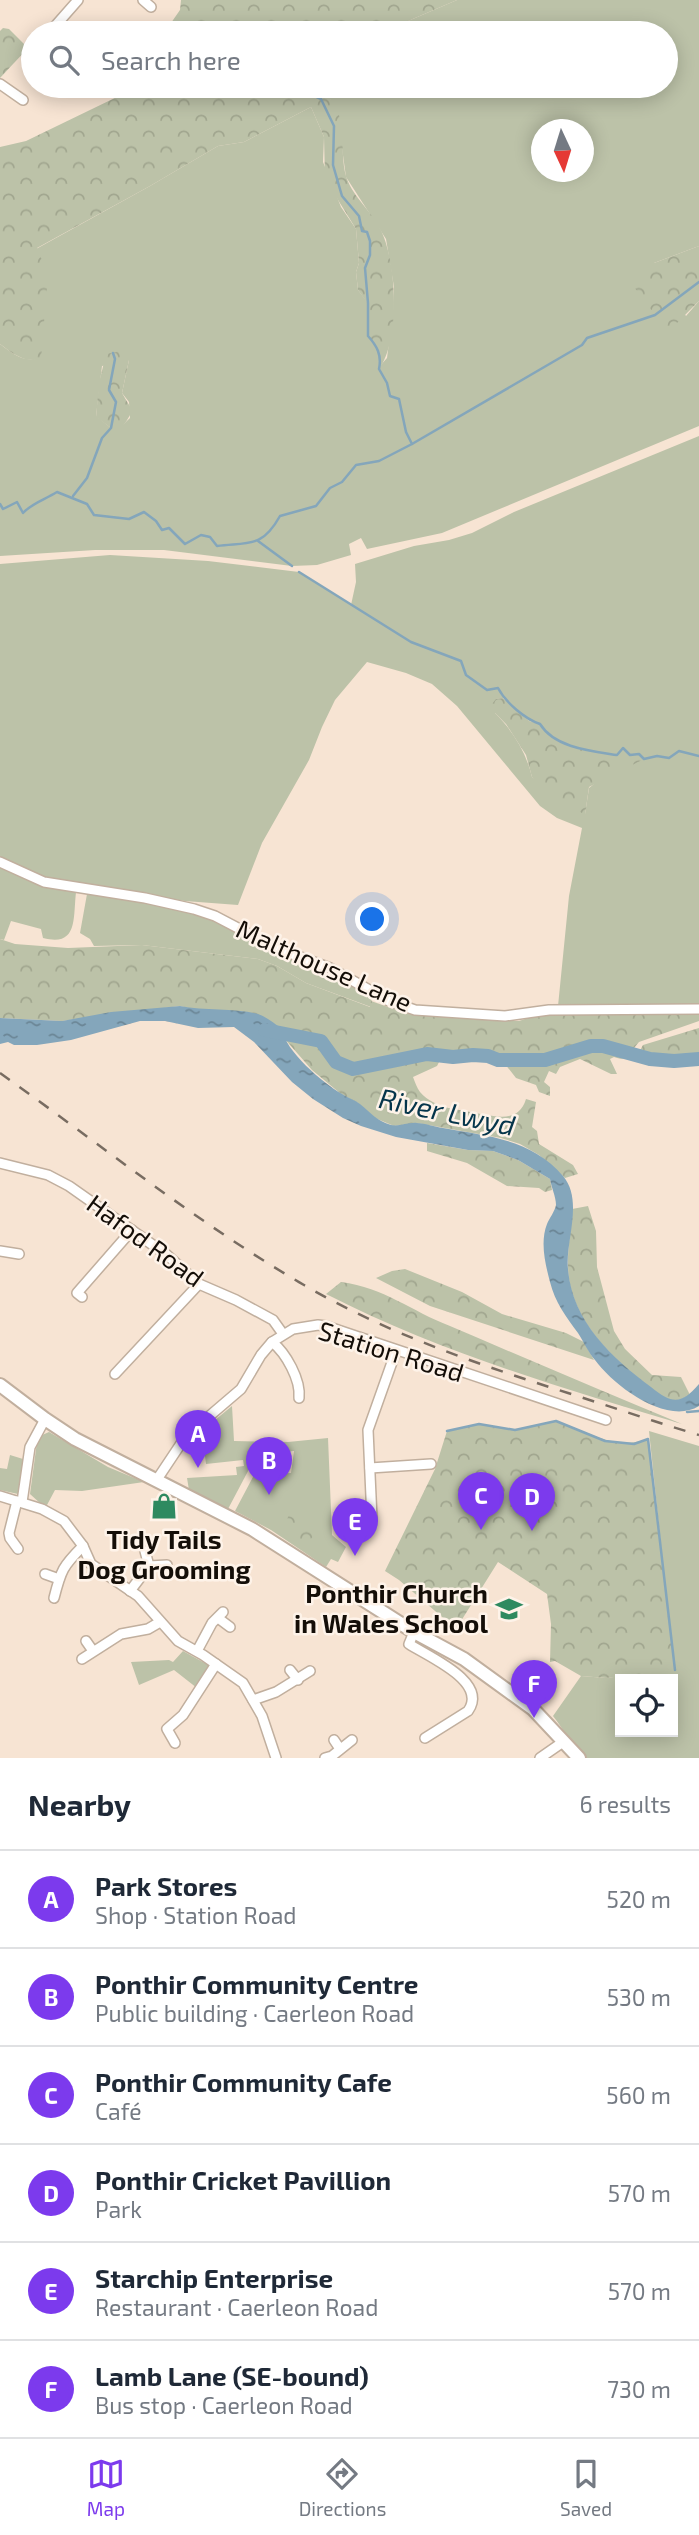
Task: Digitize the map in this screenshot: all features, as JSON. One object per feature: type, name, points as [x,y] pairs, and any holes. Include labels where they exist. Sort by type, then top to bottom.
[{"type":"main road","points":[[0,1385],[75,1439],[281,1545],[414,1632],[464,1659],[533,1709],[579,1758]]},
{"type":"street","points":[[62,21],[78,0]]},
{"type":"street","points":[[143,0],[151,7]]},
{"type":"street","points":[[0,84],[23,100]]},
{"type":"street","name":"Malthouse Lane","points":[[0,862],[44,882],[154,899],[215,916],[276,948],[353,980],[389,1001],[415,1010],[505,1016],[549,1010],[699,1009]]},
{"type":"street","name":"Hafod Road","points":[[0,1163],[59,1180],[167,1255],[199,1284],[273,1320],[283,1334]]},
{"type":"street","points":[[82,1297],[77,1293],[132,1230]]},
{"type":"street","points":[[0,1251],[19,1254]]},
{"type":"street","points":[[115,1374],[199,1284]]},
{"type":"street","name":"Station Road","points":[[156,1481],[186,1437],[241,1389],[272,1342],[283,1334],[318,1325],[606,1420]]},
{"type":"street","points":[[272,1342],[282,1352],[302,1393]]},
{"type":"street","points":[[363,1520],[372,1519],[368,1430],[396,1351]]},
{"type":"street","points":[[18,1549],[9,1533],[20,1501],[30,1447],[45,1419]]},
{"type":"street","points":[[370,1468],[431,1464]]},
{"type":"street","points":[[0,1496],[42,1508],[64,1521],[83,1546],[91,1563],[138,1595],[178,1641],[243,1683],[262,1717],[275,1758]]},
{"type":"street","points":[[54,1598],[66,1561],[83,1546]]},
{"type":"street","points":[[145,1551],[149,1566]]},
{"type":"street","points":[[130,1591],[149,1566],[167,1565]]},
{"type":"street","points":[[45,1574],[59,1579]]},
{"type":"street","points":[[197,1651],[212,1623],[221,1615],[230,1627]]},
{"type":"street","points":[[82,1660],[121,1634],[148,1629],[160,1622]]},
{"type":"street","points":[[414,1632],[408,1644],[456,1674],[474,1693],[468,1711],[426,1739]]},
{"type":"street","points":[[86,1640],[93,1651]]},
{"type":"street","points":[[175,1743],[163,1727],[183,1715],[216,1664]]},
{"type":"street","points":[[290,1670],[298,1680]]},
{"type":"street","points":[[253,1700],[276,1692],[310,1671]]},
{"type":"street","points":[[334,1740],[340,1749]]},
{"type":"street","points":[[325,1758],[352,1740]]},
{"type":"street","points":[[540,1758],[563,1742]]},
{"type":"green space","points":[[181,0],[457,0],[408,21],[172,21],[180,10]]},
{"type":"green space","points":[[457,0],[699,0],[699,246],[654,263],[686,316],[699,301],[699,426],[442,533],[367,549],[361,538],[349,544],[351,555],[317,565],[292,566],[164,550],[95,550],[0,556],[0,344],[24,358],[41,358],[36,249],[218,146],[244,142],[311,107],[324,137],[323,162],[341,207],[356,229],[358,290],[368,303],[368,336],[378,350],[379,367],[387,358],[393,311],[394,287],[386,239],[346,177],[330,98],[678,98],[678,21],[408,21]],"holes":[[[129,360],[122,393],[129,402],[130,418],[109,438],[102,438],[111,428],[96,416],[102,366]]]},
{"type":"green space","points":[[3,28],[9,29],[21,41],[21,56],[0,78],[0,31]]},
{"type":"green space","points":[[115,98],[330,98],[339,115],[346,176],[378,225],[389,256],[394,297],[393,319],[386,356],[379,369],[378,351],[368,336],[368,304],[358,290],[356,229],[325,179],[324,137],[311,107],[244,142],[218,146],[37,248],[48,275],[41,359],[24,359],[14,354],[0,344],[0,147],[26,141]]},
{"type":"green space","points":[[699,246],[699,301],[668,332],[631,283],[654,263]]},
{"type":"green space","points":[[126,350],[129,360],[122,393],[132,410],[103,451],[96,453],[102,438],[111,428],[96,417],[99,383],[106,354]]},
{"type":"green space","points":[[699,436],[699,1005],[558,1006],[569,896],[582,828],[557,818],[540,806],[457,706],[432,684],[367,662],[335,700],[309,760],[262,843],[238,905],[185,901],[61,883],[0,858],[0,564],[110,555],[208,561],[299,572],[351,605],[356,582],[355,564],[414,546],[472,533],[514,512]],"holes":[[[504,698],[529,721],[540,724],[557,740],[568,745],[593,752],[630,755],[589,788],[585,814],[532,777],[518,742],[495,713],[496,699]]]},
{"type":"green space","points":[[503,698],[529,721],[540,724],[564,743],[585,750],[617,755],[623,748],[630,755],[639,754],[644,759],[589,787],[585,815],[543,788],[532,777],[526,755],[506,724],[495,713],[492,704],[496,699]]},
{"type":"green space","points":[[0,866],[50,887],[76,892],[72,928],[68,935],[54,940],[43,938],[41,929],[11,921],[4,940],[0,939]]},
{"type":"green space","points":[[87,894],[157,903],[247,932],[372,996],[371,1007],[306,983],[277,966],[258,959],[142,945],[94,946],[90,939],[80,933]]},
{"type":"green space","points":[[0,939],[15,944],[68,948],[142,945],[258,959],[277,966],[306,983],[370,1007],[371,1001],[408,1014],[519,1021],[543,1013],[699,1013],[699,1021],[639,1042],[633,1055],[610,1059],[617,1074],[611,1074],[580,1059],[560,1067],[556,1074],[549,1071],[544,1082],[550,1087],[550,1096],[539,1092],[536,1085],[516,1078],[501,1059],[488,1056],[442,1056],[437,1066],[413,1077],[426,1098],[457,1110],[508,1116],[519,1111],[526,1099],[536,1102],[532,1127],[537,1131],[539,1144],[573,1165],[578,1174],[565,1178],[539,1155],[520,1144],[501,1138],[417,1123],[394,1126],[375,1118],[312,1070],[283,1037],[234,1012],[202,1011],[180,1006],[62,1021],[0,1018]]},
{"type":"green space","points":[[699,1028],[699,1059],[674,1061],[637,1056],[643,1045]]},
{"type":"green space","points":[[427,1143],[493,1151],[518,1160],[550,1179],[552,1190],[545,1192],[539,1188],[507,1186],[467,1163],[427,1151]]},
{"type":"green space","points":[[588,1206],[596,1231],[597,1267],[614,1331],[625,1349],[652,1375],[681,1377],[690,1395],[673,1400],[658,1394],[601,1343],[583,1318],[571,1289],[568,1259],[572,1209]]},
{"type":"green space","points":[[405,1269],[462,1292],[502,1314],[566,1333],[584,1342],[594,1360],[430,1306],[376,1278]]},
{"type":"green space","points":[[341,1282],[371,1289],[436,1320],[682,1424],[501,1367],[412,1334],[326,1294]]},
{"type":"green space","points":[[232,1406],[234,1441],[288,1442],[328,1438],[332,1535],[346,1547],[338,1562],[331,1559],[326,1567],[271,1530],[235,1511],[254,1475],[291,1473],[294,1451],[257,1454],[228,1509],[189,1490],[187,1478],[237,1475],[236,1467],[244,1466],[243,1460],[206,1464],[205,1456],[197,1455],[197,1444],[193,1444],[192,1439]]},
{"type":"green space","points":[[556,1421],[612,1441],[624,1443],[648,1439],[675,1670],[615,1674],[615,1677],[606,1678],[581,1676],[555,1661],[550,1662],[551,1624],[547,1594],[498,1562],[456,1629],[385,1571],[435,1469],[447,1431],[479,1424],[515,1430]]},
{"type":"green space","points":[[649,1431],[699,1446],[699,1758],[585,1758],[553,1716],[581,1676],[615,1677],[615,1737],[678,1737],[678,1674],[636,1674],[674,1669]]},
{"type":"green space","points":[[49,1432],[108,1467],[144,1482],[82,1491],[55,1490],[47,1505],[41,1504],[30,1494],[37,1442],[40,1436]]},
{"type":"green space","points":[[10,1455],[23,1459],[18,1494],[0,1490],[0,1468],[7,1469]]},
{"type":"green space","points":[[290,1511],[321,1527],[306,1545],[283,1532]]},
{"type":"green space","points":[[183,1651],[210,1666],[197,1688],[174,1670],[139,1685],[131,1662],[173,1662]]},
{"type":"water","points":[[180,1006],[240,1011],[265,1017],[282,1029],[290,1047],[315,1074],[386,1123],[420,1123],[492,1137],[523,1147],[551,1164],[563,1176],[572,1197],[568,1269],[571,1288],[586,1322],[596,1337],[622,1364],[665,1397],[681,1399],[699,1384],[699,1406],[686,1411],[657,1407],[615,1381],[593,1357],[558,1303],[548,1275],[544,1238],[556,1205],[550,1179],[518,1160],[493,1151],[468,1150],[396,1137],[343,1118],[292,1082],[254,1042],[234,1027],[198,1028],[165,1021],[140,1021],[71,1040],[37,1045],[14,1045],[8,1042],[0,1044],[0,1018],[62,1021],[111,1012]]},
{"type":"waterway","points":[[319,98],[334,126],[333,165],[342,196],[359,216],[362,231],[367,232],[370,241],[370,255],[365,268],[368,336],[378,351],[379,369],[387,383],[390,396],[399,399],[406,432],[412,444]]},
{"type":"waterway","points":[[0,504],[3,509],[17,502],[23,513],[57,492],[87,504],[94,515],[129,519],[144,512],[156,521],[162,530],[169,528],[185,544],[201,535],[210,537],[217,546],[261,539],[280,516],[316,506],[330,488],[342,482],[356,465],[379,461],[412,444],[582,345],[587,338],[655,315],[699,282]]},
{"type":"waterway","points":[[73,496],[87,478],[102,438],[111,428],[116,402],[109,390],[115,359],[113,353]]},
{"type":"waterway","points":[[258,541],[292,566]]},
{"type":"waterway","points":[[299,572],[411,642],[461,661],[466,675],[487,690],[498,688],[516,710],[564,743],[585,750],[617,755],[623,748],[630,755],[639,754],[644,759],[657,756],[669,758],[679,751],[699,756]]},
{"type":"waterway","points":[[265,1030],[321,1041],[336,1062],[353,1069],[427,1054],[453,1057],[488,1056],[498,1060],[545,1060],[591,1046],[603,1046],[650,1059],[699,1059]]},
{"type":"waterway","points":[[687,1412],[699,1411]]},
{"type":"waterway","points":[[447,1431],[479,1424],[515,1430],[556,1421],[605,1441],[634,1444],[648,1439],[675,1670]]},
{"type":"railway","points":[[0,1073],[225,1236],[335,1302],[400,1333],[466,1359],[699,1435]]},
{"type":"place","name":"Park Stores","points":[[198,1468]]},
{"type":"place","name":"Ponthir Community Centre","points":[[269,1495]]},
{"type":"place","name":"Tidy Tails Dog Grooming","points":[[164,1506]]},
{"type":"place","name":"Ponthir Community Cafe","points":[[481,1530]]},
{"type":"place","name":"Ponthir Cricket Pavillion","points":[[532,1531]]},
{"type":"place","name":"Starchip Enterprise","points":[[355,1556]]},
{"type":"place","name":"Ponthir Church in Wales School","points":[[509,1609]]},
{"type":"place","name":"Lamb Lane (SE-bound)","points":[[534,1718]]},
{"type":"water label","name":"River Lwyd","points":[[447,1112]]}]
